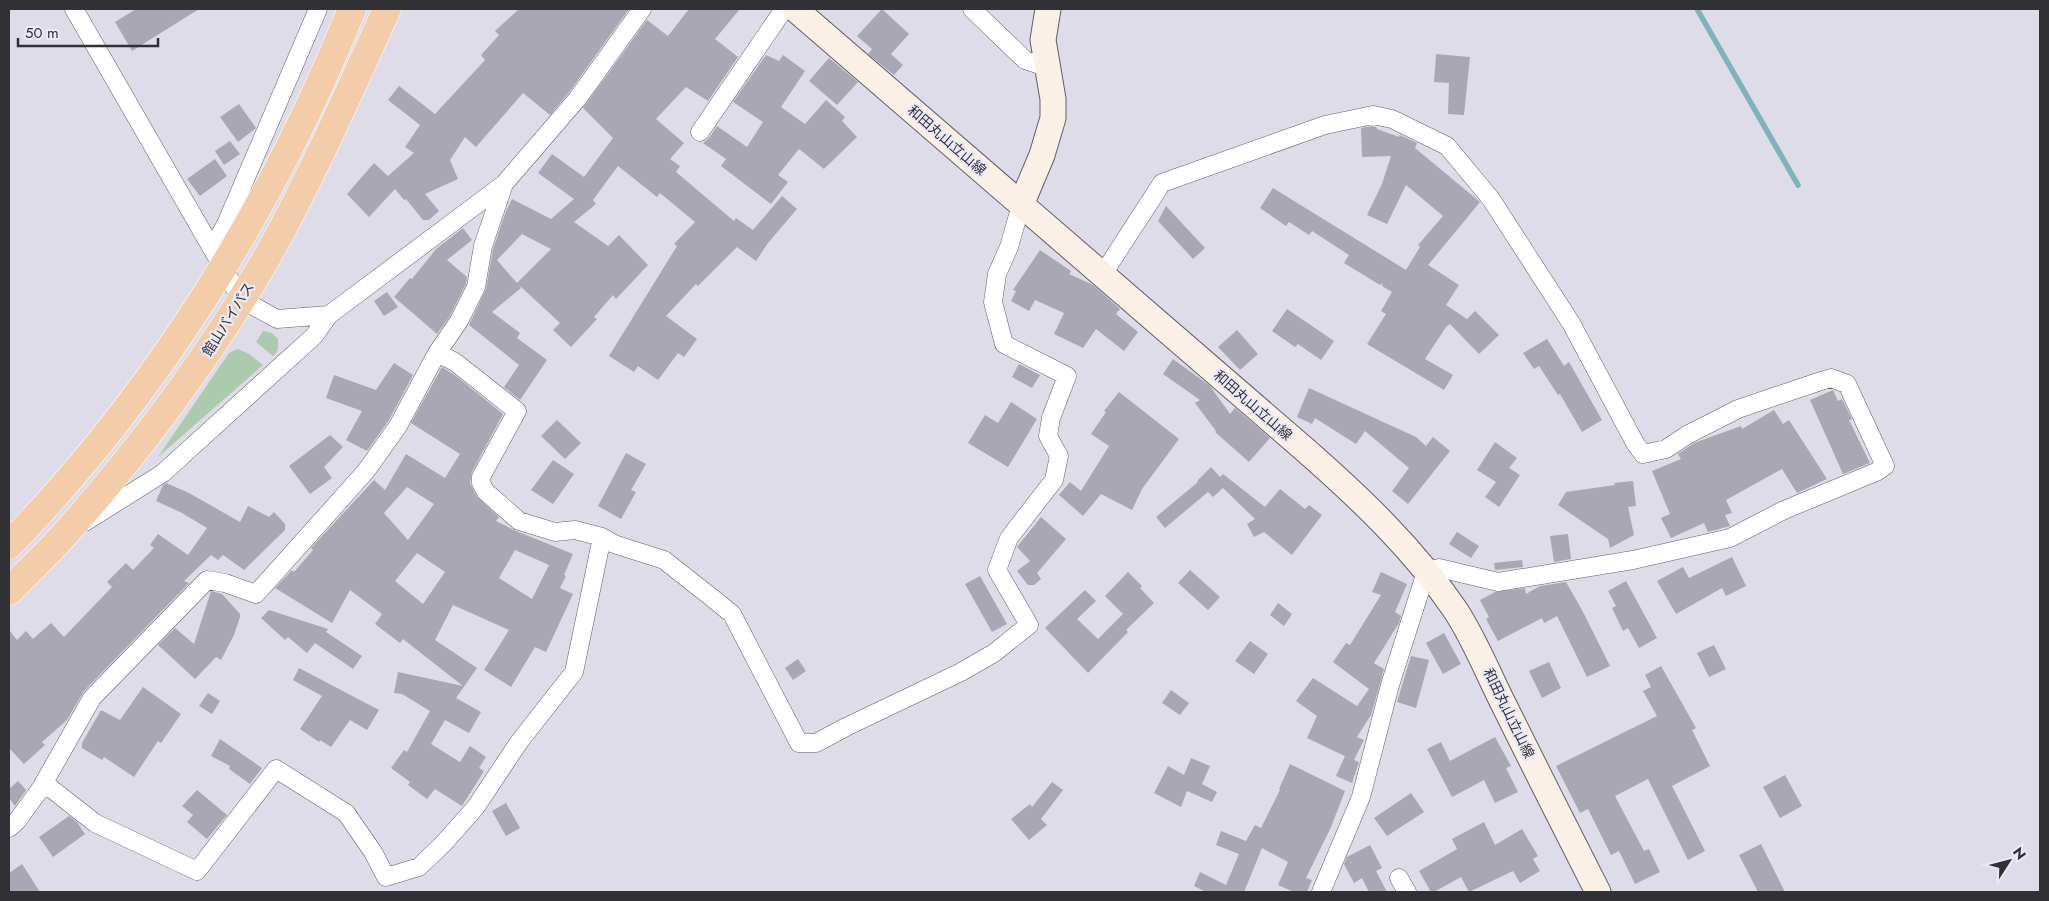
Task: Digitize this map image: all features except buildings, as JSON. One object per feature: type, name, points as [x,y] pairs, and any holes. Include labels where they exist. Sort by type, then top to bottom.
[{"type":"highway","points":[[9,545],[57,494],[130,406],[174,344],[218,257],[263,199],[298,129],[352,9]]},
{"type":"highway","name":"館山バイパス","points":[[9,591],[63,536],[158,421],[201,361],[271,250],[335,125],[387,9]]},
{"type":"main road","name":"和田丸山立山線","points":[[795,9],[1347,486],[1388,528],[1426,572],[1456,611],[1477,648],[1505,708],[1598,892]]},
{"type":"main road","points":[[1022,205],[1042,155],[1053,118],[1054,100],[1046,67],[1043,40],[1048,9]]},
{"type":"street","points":[[74,9],[241,299],[277,319],[329,315]]},
{"type":"street","points":[[218,257],[226,224],[318,9]]},
{"type":"street","points":[[63,536],[163,473],[314,336],[329,315],[504,184],[578,98],[642,9]]},
{"type":"street","points":[[700,132],[784,9]]},
{"type":"street","points":[[972,9],[1025,60],[1046,67]]},
{"type":"street","points":[[1103,274],[1162,183],[1325,125],[1373,115],[1392,119],[1447,146],[1491,199],[1570,324],[1635,443],[1643,454],[1666,450],[1687,435],[1738,409],[1831,378],[1847,384],[1885,466],[1876,472],[1784,510],[1730,538],[1633,560],[1498,582],[1439,568],[1426,572],[1390,685],[1361,797],[1321,892]]},
{"type":"street","points":[[9,828],[17,821],[44,783],[92,698],[208,580],[225,582],[256,594],[366,471],[398,426],[476,288],[483,246],[504,184]]},
{"type":"street","points":[[437,354],[455,362],[517,411],[481,477],[481,483],[486,492],[519,521],[555,532],[575,530],[602,536],[614,544],[664,560],[732,614],[799,743],[816,743],[961,672],[994,653],[1029,625],[997,570],[1009,538],[1054,480],[1059,456],[1048,436],[1051,418],[1067,376],[1004,344],[993,302],[997,274],[1022,205]]},
{"type":"street","points":[[44,783],[96,823],[197,871],[276,769],[346,812],[373,852],[386,877],[419,868],[475,808],[519,742],[574,672],[602,536]]},
{"type":"green space","points":[[263,331],[272,333],[278,339],[278,350],[273,356],[256,342]]},
{"type":"green space","points":[[238,349],[249,354],[263,365],[158,457],[229,353]]},
{"type":"waterway","points":[[1697,9],[1798,185]]}]
